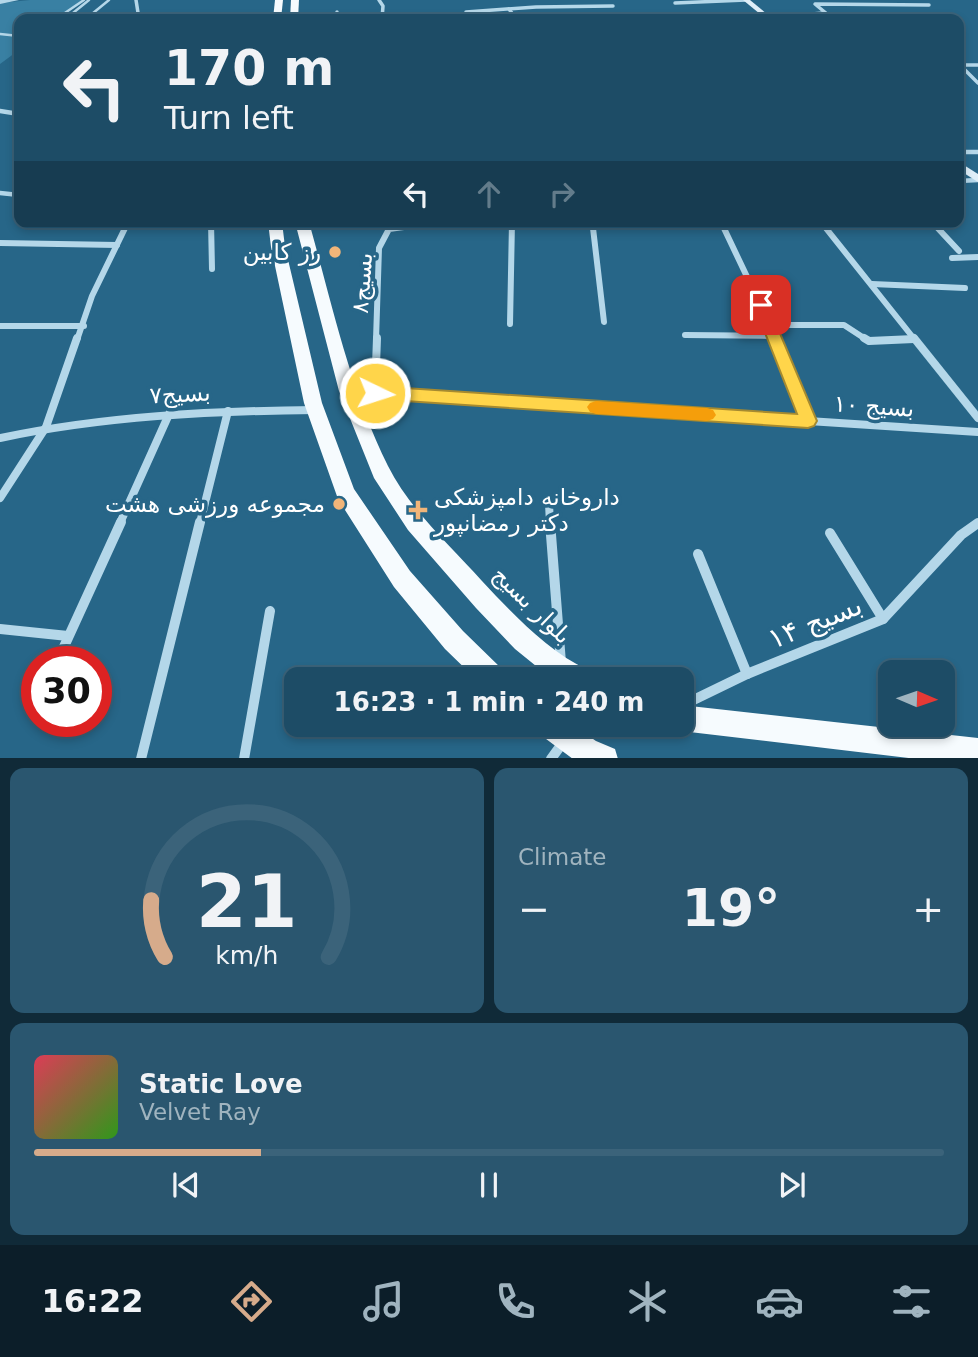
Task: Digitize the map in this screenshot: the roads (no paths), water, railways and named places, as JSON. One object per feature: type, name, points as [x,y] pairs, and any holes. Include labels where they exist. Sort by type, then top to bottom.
[{"type":"main road","points":[[746,0],[764,14]]},
{"type":"main road","points":[[964,168],[978,179]]},
{"type":"main road","points":[[276,228],[316,410],[345,493],[402,579],[454,640],[482,667]]},
{"type":"main road","name":"بلوار بسیج","points":[[304,228],[348,391],[381,472],[415,523],[484,600],[524,640],[559,667]]},
{"type":"main road","points":[[694,719],[978,752]]},
{"type":"main road","points":[[555,740],[605,758]]},
{"type":"street","points":[[0,2],[16,0]]},
{"type":"street","points":[[515,0],[519,8]]},
{"type":"street","points":[[553,0],[555,6]]},
{"type":"street","points":[[612,0],[617,14]]},
{"type":"street","points":[[675,3],[746,0]]},
{"type":"street","points":[[823,13],[815,4],[929,5]]},
{"type":"street","points":[[468,14],[466,12],[555,6],[613,6]]},
{"type":"street","points":[[509,9],[512,14]]},
{"type":"street","points":[[814,14],[823,13]]},
{"type":"street","points":[[964,69],[978,83]]},
{"type":"street","points":[[0,498],[46,427],[92,296],[125,228]]},
{"type":"street","points":[[211,228],[212,269]]},
{"type":"street","name":"بسیج۸","points":[[375,393],[379,248],[389,229],[396,228]]},
{"type":"street","points":[[510,324],[512,228]]},
{"type":"street","points":[[593,228],[604,322]]},
{"type":"street","points":[[724,228],[776,336],[808,421]]},
{"type":"street","points":[[826,228],[978,418]]},
{"type":"street","points":[[938,228],[960,251]]},
{"type":"street","points":[[0,243],[117,245]]},
{"type":"street","points":[[952,258],[978,257]]},
{"type":"street","points":[[872,284],[965,288]]},
{"type":"street","points":[[771,326],[844,325],[869,341],[914,339]]},
{"type":"street","points":[[0,326],[83,326]]},
{"type":"street","points":[[685,335],[776,336]]},
{"type":"street","name":"بسیج ۱۰","points":[[348,391],[978,432]]},
{"type":"street","name":"بسیج۷","points":[[0,438],[46,427],[170,412],[316,410]]},
{"type":"street","points":[[141,758],[228,411]]},
{"type":"street","points":[[64,646],[170,412]]},
{"type":"street","points":[[549,504],[569,667]]},
{"type":"street","name":"بسیج ۱۴","points":[[694,700],[747,674],[883,619],[961,535],[978,523]]},
{"type":"street","points":[[830,533],[883,619]]},
{"type":"street","points":[[698,554],[747,674]]},
{"type":"street","points":[[244,758],[270,611]]},
{"type":"street","points":[[0,629],[68,636]]},
{"type":"lane","points":[[71,14],[86,0]]},
{"type":"lane","points":[[64,14],[86,0]]},
{"type":"lane","points":[[91,14],[109,0]]},
{"type":"place","name":"رز کابین","points":[[335,252]]},
{"type":"place","name":"مجموعه ورزشی هشت","points":[[339,504]]},
{"type":"place","name":"داروخانه دامپزشکی دکتر رمضانپور","points":[[418,510]]}]
